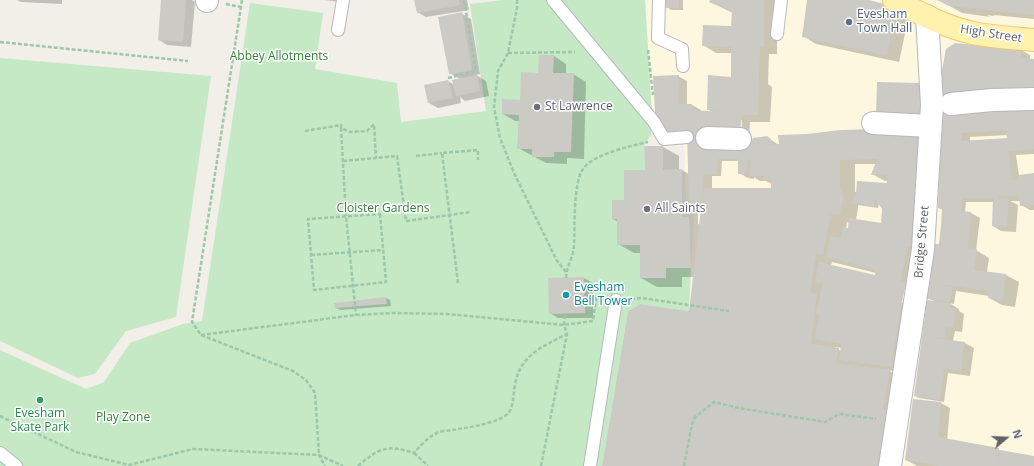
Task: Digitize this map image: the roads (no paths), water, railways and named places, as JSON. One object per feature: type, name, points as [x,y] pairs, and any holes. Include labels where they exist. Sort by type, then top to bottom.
[{"type":"main road","name":"High Street","points":[[894,0],[920,9],[957,29],[971,33],[1034,40]]},
{"type":"street","name":"Bridge Street","points":[[891,466],[923,249],[939,110],[920,9]]},
{"type":"street","points":[[874,123],[992,100],[1034,99]]},
{"type":"street","points":[[697,137],[740,139]]},
{"type":"lane","points":[[338,30],[343,0]]},
{"type":"lane","points":[[553,0],[654,122],[664,139],[697,137]]},
{"type":"lane","points":[[659,0],[658,38],[682,49],[683,66]]},
{"type":"lane","points":[[777,34],[781,0]]},
{"type":"lane","points":[[590,466],[616,300]]},
{"type":"lane","points":[[0,453],[16,466]]},
{"type":"place","name":"Evesham Town Hall","points":[[849,22]]},
{"type":"place","name":"St Lawrence","points":[[537,107]]},
{"type":"place","name":"All Saints","points":[[647,209]]},
{"type":"place","name":"Evesham Bell Tower","points":[[566,295]]},
{"type":"place","name":"Evesham Skate Park","points":[[40,400]]},
{"type":"park label","name":"Abbey Allotments","points":[[279,57]]},
{"type":"park label","name":"Cloister Gardens","points":[[383,209]]},
{"type":"park label","name":"Play Zone","points":[[123,418]]}]
